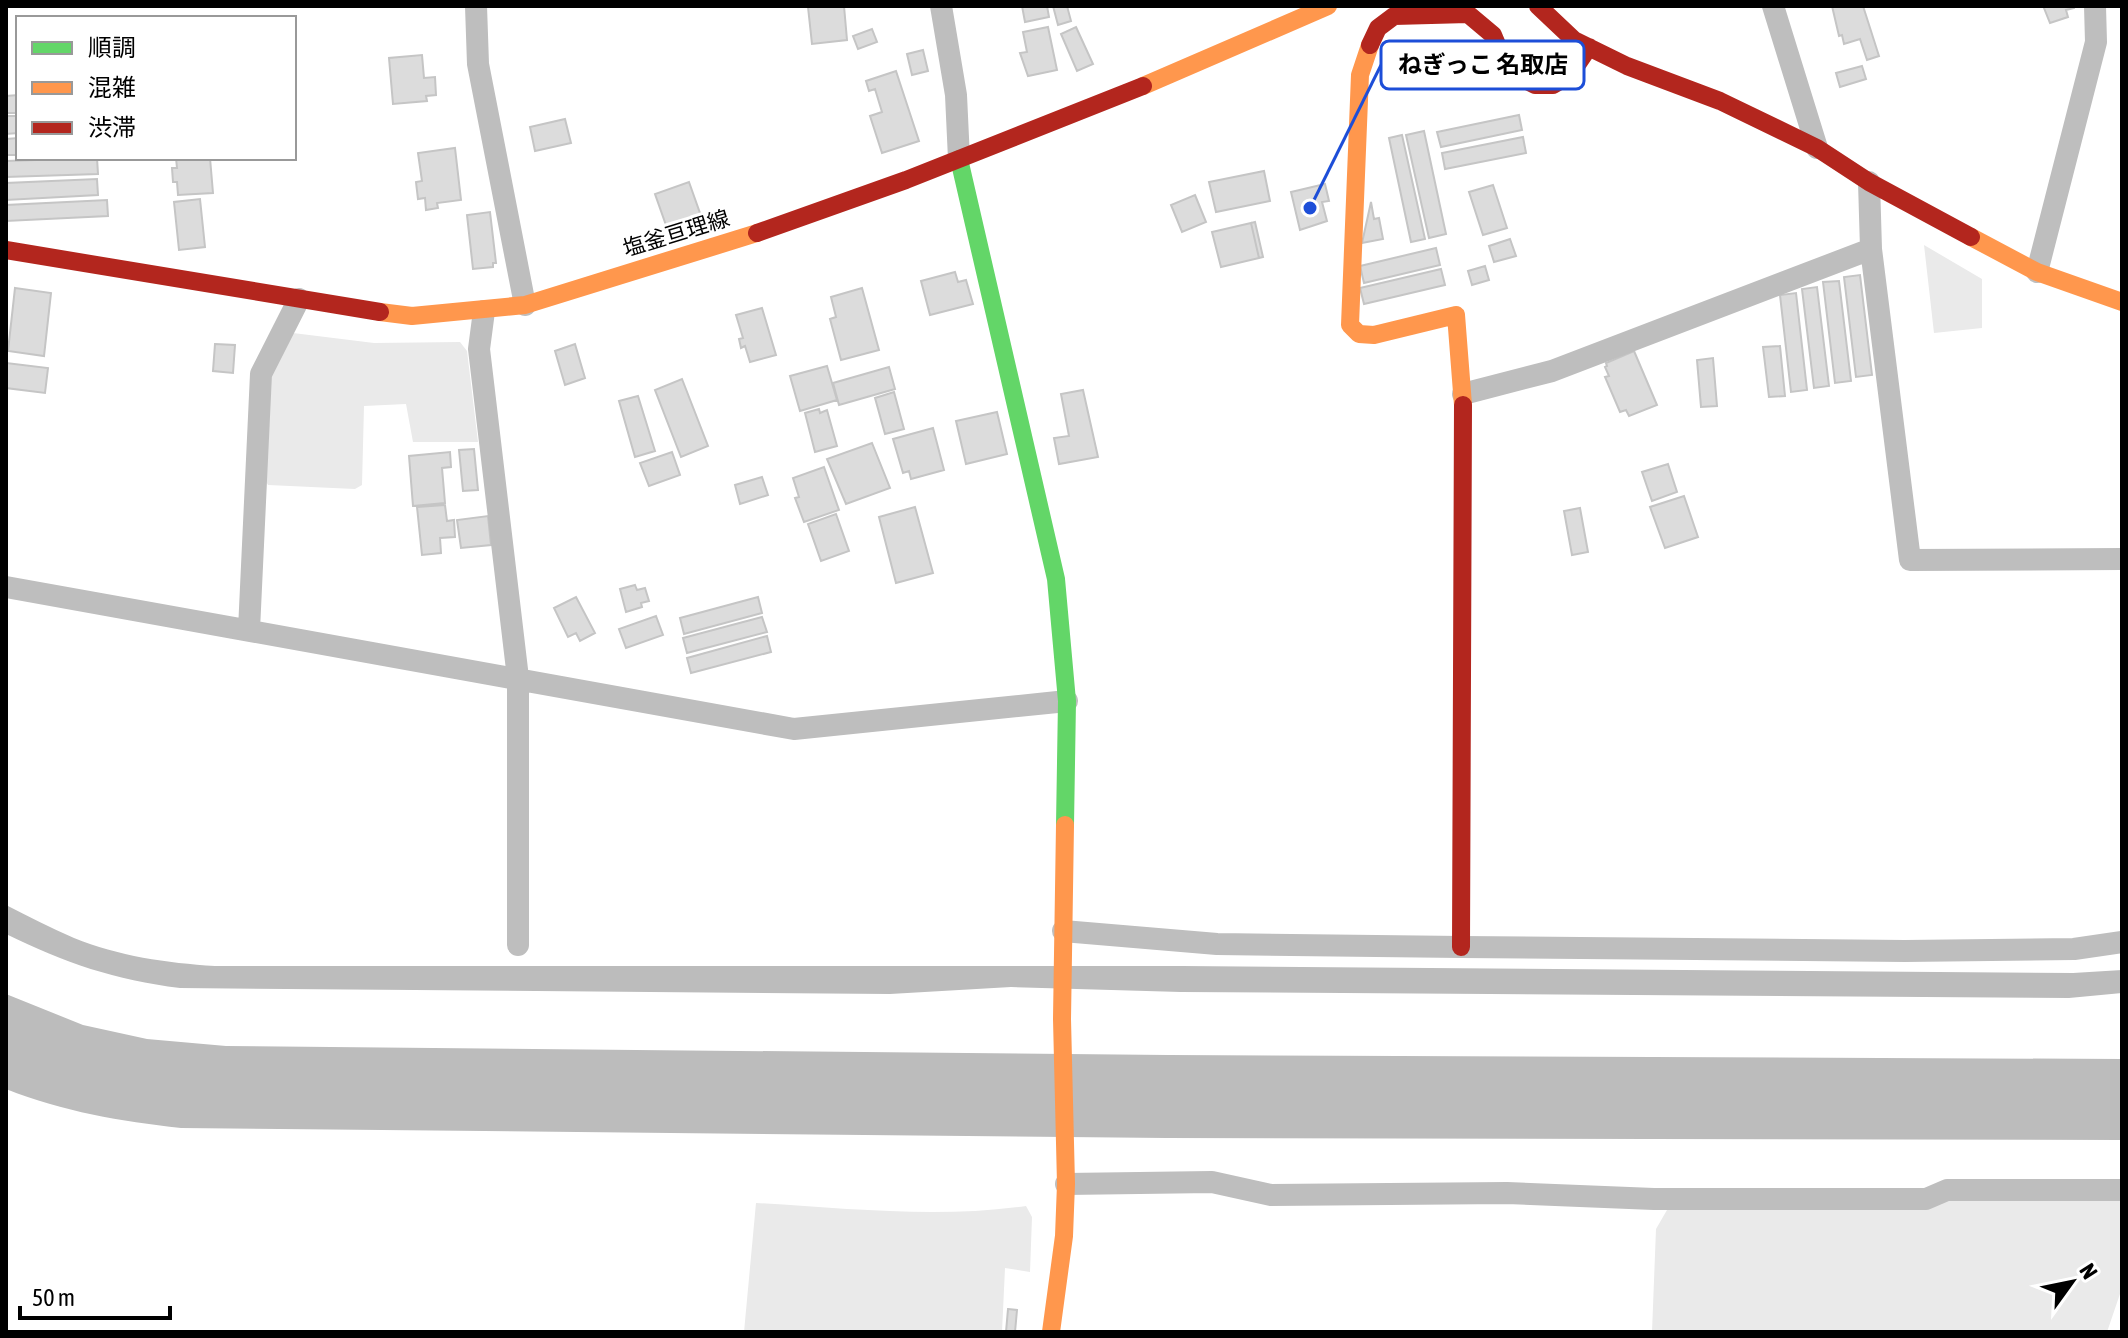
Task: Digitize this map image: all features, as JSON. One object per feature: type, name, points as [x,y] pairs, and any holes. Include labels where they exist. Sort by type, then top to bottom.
[{"type":"street","points":[[476,6],[478,64],[525,305]]},
{"type":"street","points":[[941,6],[956,95],[959,159],[1056,579],[1067,701],[1062,1011],[1066,1184],[1064,1236],[1051,1332]]},
{"type":"street","name":"塩釜亘理線","points":[[6,250],[412,316],[525,305],[763,231],[959,159],[1217,55],[1328,6]]},
{"type":"street","points":[[1538,6],[1574,40],[1627,66],[1720,101],[1817,148],[1869,182],[2037,272],[2122,302]]},
{"type":"street","points":[[1773,6],[1817,148]]},
{"type":"street","points":[[2037,272],[2096,42],[2095,6]]},
{"type":"street","points":[[1461,947],[1463,394],[1456,315],[1374,335],[1359,334],[1350,325],[1360,75],[1378,28],[1394,16],[1468,14],[1493,35],[1506,66],[1535,85],[1553,85],[1570,75],[1589,47]]},
{"type":"street","points":[[1869,182],[1871,249],[1910,560],[2122,559]]},
{"type":"street","points":[[1463,394],[1552,371],[1871,249]]},
{"type":"street","points":[[249,630],[261,374],[299,299]]},
{"type":"street","points":[[484,311],[479,349],[518,678],[518,945]]},
{"type":"street","points":[[6,587],[794,729],[1067,701]]},
{"type":"street","points":[[1063,935],[1217,944],[1905,951],[2074,949],[2122,942]]},
{"type":"street","points":[[1066,1184],[1212,1182],[1271,1195],[1507,1193],[1654,1199],[1926,1199],[1947,1190],[2122,1190]]},
{"type":"shaded area","points":[[1924,245],[1982,279],[1982,328],[1934,333]]},
{"type":"shaded area","points":[[293,333],[374,343],[460,342],[467,351],[478,442],[413,442],[406,404],[364,406],[362,485],[355,489],[268,485],[262,474],[265,390]]},
{"type":"shaded area","points":[[6,905],[74,938],[108,950],[161,961],[215,966],[1182,966],[2073,973],[2122,970],[2122,993],[2069,998],[1181,992],[1011,987],[890,994],[180,988],[91,969],[6,934]]},
{"type":"shaded area","points":[[6,994],[83,1025],[147,1039],[226,1046],[1168,1055],[2122,1059],[2122,1140],[1166,1138],[181,1128],[92,1114],[49,1104],[6,1089]]},
{"type":"shaded area","points":[[2122,1199],[2122,1288],[2107,1332],[1652,1332],[1656,1229],[1667,1210],[1923,1210],[1938,1200]]},
{"type":"shaded area","points":[[756,1203],[924,1212],[1026,1206],[1032,1217],[1030,1272],[1005,1268],[1002,1332],[744,1332]]},
{"type":"building","points":[[844,6],[847,40],[812,44],[808,7]]},
{"type":"building","points":[[1022,6],[1047,6],[1049,17],[1025,22]]},
{"type":"building","points":[[1053,6],[1067,6],[1071,21],[1058,25]]},
{"type":"building","points":[[1832,6],[1863,6],[1879,56],[1867,60],[1860,39],[1844,44]]},
{"type":"building","points":[[2044,8],[2074,8],[2066,10],[2068,17],[2050,23]]},
{"type":"building","points":[[1048,27],[1057,70],[1028,76],[1020,53],[1027,52],[1023,32]]},
{"type":"building","points":[[1076,27],[1093,64],[1077,71],[1061,34]]},
{"type":"building","points":[[872,29],[877,42],[858,49],[853,36]]},
{"type":"building","points":[[923,50],[928,71],[912,75],[907,54]]},
{"type":"building","points":[[422,55],[424,78],[435,77],[436,95],[426,96],[427,101],[393,104],[389,58]]},
{"type":"building","points":[[1862,66],[1866,79],[1840,87],[1836,73]]},
{"type":"building","points":[[896,71],[919,141],[882,153],[870,116],[882,112],[875,89],[869,91],[866,81]]},
{"type":"building","points":[[16,95],[16,113],[6,113],[6,96]]},
{"type":"building","points":[[1519,115],[1522,130],[1441,147],[1437,132]]},
{"type":"building","points":[[6,116],[16,116],[16,133],[6,134]]},
{"type":"building","points":[[565,119],[571,143],[535,151],[530,127]]},
{"type":"building","points":[[1424,131],[1446,234],[1429,238],[1406,135]]},
{"type":"building","points":[[1402,135],[1425,239],[1411,242],[1389,138]]},
{"type":"building","points":[[1523,137],[1526,153],[1445,169],[1442,153]]},
{"type":"building","points":[[16,138],[16,155],[6,155],[6,139]]},
{"type":"building","points":[[455,148],[461,200],[437,203],[438,208],[426,210],[425,198],[418,199],[416,182],[422,181],[418,153]]},
{"type":"building","points":[[97,160],[98,174],[6,177],[6,161]]},
{"type":"building","points":[[176,160],[210,160],[213,193],[178,195],[172,168],[177,168]]},
{"type":"building","points":[[1264,171],[1270,201],[1216,212],[1209,182]]},
{"type":"building","points":[[97,179],[98,195],[6,200],[6,183]]},
{"type":"building","points":[[689,182],[701,216],[667,228],[655,194]]},
{"type":"building","points":[[1325,184],[1329,201],[1322,202],[1327,221],[1300,230],[1291,192]]},
{"type":"building","points":[[1493,185],[1507,228],[1483,235],[1469,192]]},
{"type":"building","points":[[1195,195],[1206,222],[1182,232],[1171,205]]},
{"type":"building","points":[[200,199],[205,247],[179,250],[174,202]]},
{"type":"building","points":[[107,200],[108,216],[6,221],[6,205]]},
{"type":"building","points":[[1371,202],[1374,219],[1379,218],[1383,239],[1362,243]]},
{"type":"building","points":[[490,212],[496,263],[493,267],[473,269],[467,215]]},
{"type":"building","points":[[1255,222],[1263,257],[1259,258],[1251,223]]},
{"type":"building","points":[[1251,223],[1259,258],[1221,267],[1212,232]]},
{"type":"building","points":[[1510,239],[1516,256],[1494,262],[1489,246]]},
{"type":"building","points":[[1436,248],[1440,265],[1364,283],[1360,266]]},
{"type":"building","points":[[1485,266],[1489,280],[1472,285],[1468,271]]},
{"type":"building","points":[[1441,269],[1445,285],[1364,304],[1360,288]]},
{"type":"building","points":[[955,272],[958,282],[966,280],[973,304],[930,315],[921,281]]},
{"type":"building","points":[[1860,275],[1872,375],[1856,377],[1844,277]]},
{"type":"building","points":[[1839,281],[1851,381],[1835,383],[1823,282]]},
{"type":"building","points":[[1817,287],[1829,386],[1814,388],[1802,289]]},
{"type":"building","points":[[15,288],[51,293],[44,356],[8,351]]},
{"type":"building","points":[[862,288],[879,350],[841,360],[830,319],[836,317],[831,297]]},
{"type":"building","points":[[1796,293],[1807,390],[1791,392],[1780,295]]},
{"type":"building","points":[[762,308],[776,355],[750,362],[745,346],[741,348],[739,339],[743,338],[736,315]]},
{"type":"building","points":[[215,344],[235,345],[233,373],[213,371]]},
{"type":"building","points":[[575,344],[585,378],[565,385],[555,351]]},
{"type":"building","points":[[1780,346],[1785,396],[1769,397],[1763,347]]},
{"type":"building","points":[[1634,351],[1657,405],[1629,416],[1626,410],[1620,412],[1605,377],[1609,376],[1605,367],[1606,363]]},
{"type":"building","points":[[1713,358],[1717,406],[1701,407],[1697,360]]},
{"type":"building","points":[[6,363],[48,368],[45,393],[6,388]]},
{"type":"building","points":[[827,366],[837,400],[800,411],[790,376]]},
{"type":"building","points":[[889,367],[895,389],[839,405],[833,383]]},
{"type":"building","points":[[682,379],[708,446],[681,457],[655,390]]},
{"type":"building","points":[[1083,390],[1098,457],[1059,464],[1054,438],[1069,436],[1061,394]]},
{"type":"building","points":[[894,392],[904,429],[885,434],[875,398]]},
{"type":"building","points":[[638,396],[655,451],[635,457],[619,401]]},
{"type":"building","points":[[819,409],[820,413],[827,410],[837,446],[815,452],[805,413]]},
{"type":"building","points":[[997,412],[1007,454],[966,464],[956,421]]},
{"type":"building","points":[[933,428],[944,470],[911,479],[909,471],[903,473],[893,439]]},
{"type":"building","points":[[872,443],[890,488],[846,504],[827,459]]},
{"type":"building","points":[[474,449],[478,490],[463,491],[459,450]]},
{"type":"building","points":[[450,452],[451,467],[442,468],[445,503],[413,506],[409,456]]},
{"type":"building","points":[[672,452],[680,475],[649,486],[640,463]]},
{"type":"building","points":[[1668,464],[1677,492],[1652,501],[1642,472]]},
{"type":"building","points":[[824,467],[839,510],[804,522],[795,498],[799,497],[793,478]]},
{"type":"building","points":[[762,477],[768,495],[740,504],[735,485]]},
{"type":"building","points":[[1684,496],[1698,537],[1665,548],[1650,507]]},
{"type":"building","points":[[445,505],[447,521],[454,520],[455,537],[440,538],[441,553],[422,555],[417,507]]},
{"type":"building","points":[[915,507],[933,573],[896,583],[879,517]]},
{"type":"building","points":[[1580,508],[1588,552],[1572,555],[1564,511]]},
{"type":"building","points":[[836,514],[849,551],[821,561],[808,524]]},
{"type":"building","points":[[488,516],[491,545],[461,548],[457,520]]},
{"type":"building","points":[[635,585],[637,590],[645,588],[649,601],[626,612],[620,589]]},
{"type":"building","points":[[576,597],[595,633],[580,641],[576,633],[568,637],[554,608]]},
{"type":"building","points":[[758,597],[762,613],[684,634],[680,618]]},
{"type":"building","points":[[656,616],[663,635],[626,648],[619,629]]},
{"type":"building","points":[[762,617],[767,632],[687,653],[683,638]]},
{"type":"building","points":[[767,636],[771,652],[691,673],[687,658]]},
{"type":"building","points":[[1008,1309],[1017,1310],[1015,1332],[1006,1332]]},
{"type":"traffic: fast","points":[[959,159],[1056,579],[1067,701],[1065,825]]},
{"type":"traffic: slow","points":[[1143,86],[1328,6]]},
{"type":"traffic: slow","points":[[1370,45],[1360,75],[1350,325],[1359,334],[1374,335],[1456,315],[1463,405]]},
{"type":"traffic: slow","points":[[380,312],[412,316],[525,305],[757,233]]},
{"type":"traffic: slow","points":[[1971,237],[2037,272],[2122,302]]},
{"type":"traffic: slow","points":[[1051,1332],[1064,1236],[1066,1184],[1062,1019],[1065,825]]},
{"type":"traffic: jam","points":[[1538,6],[1574,40],[1627,66],[1720,101],[1817,148],[1869,182],[1971,237]]},
{"type":"traffic: jam","points":[[1370,45],[1378,28],[1394,16],[1468,14],[1493,35],[1506,66],[1535,85],[1553,85],[1570,75],[1589,47]]},
{"type":"traffic: jam","points":[[757,233],[906,180],[1143,86]]},
{"type":"traffic: jam","points":[[6,250],[380,312]]},
{"type":"traffic: jam","points":[[1461,947],[1463,405]]},
{"type":"place","name":"ねぎっこ 名取店","points":[[1310,208]]}]
